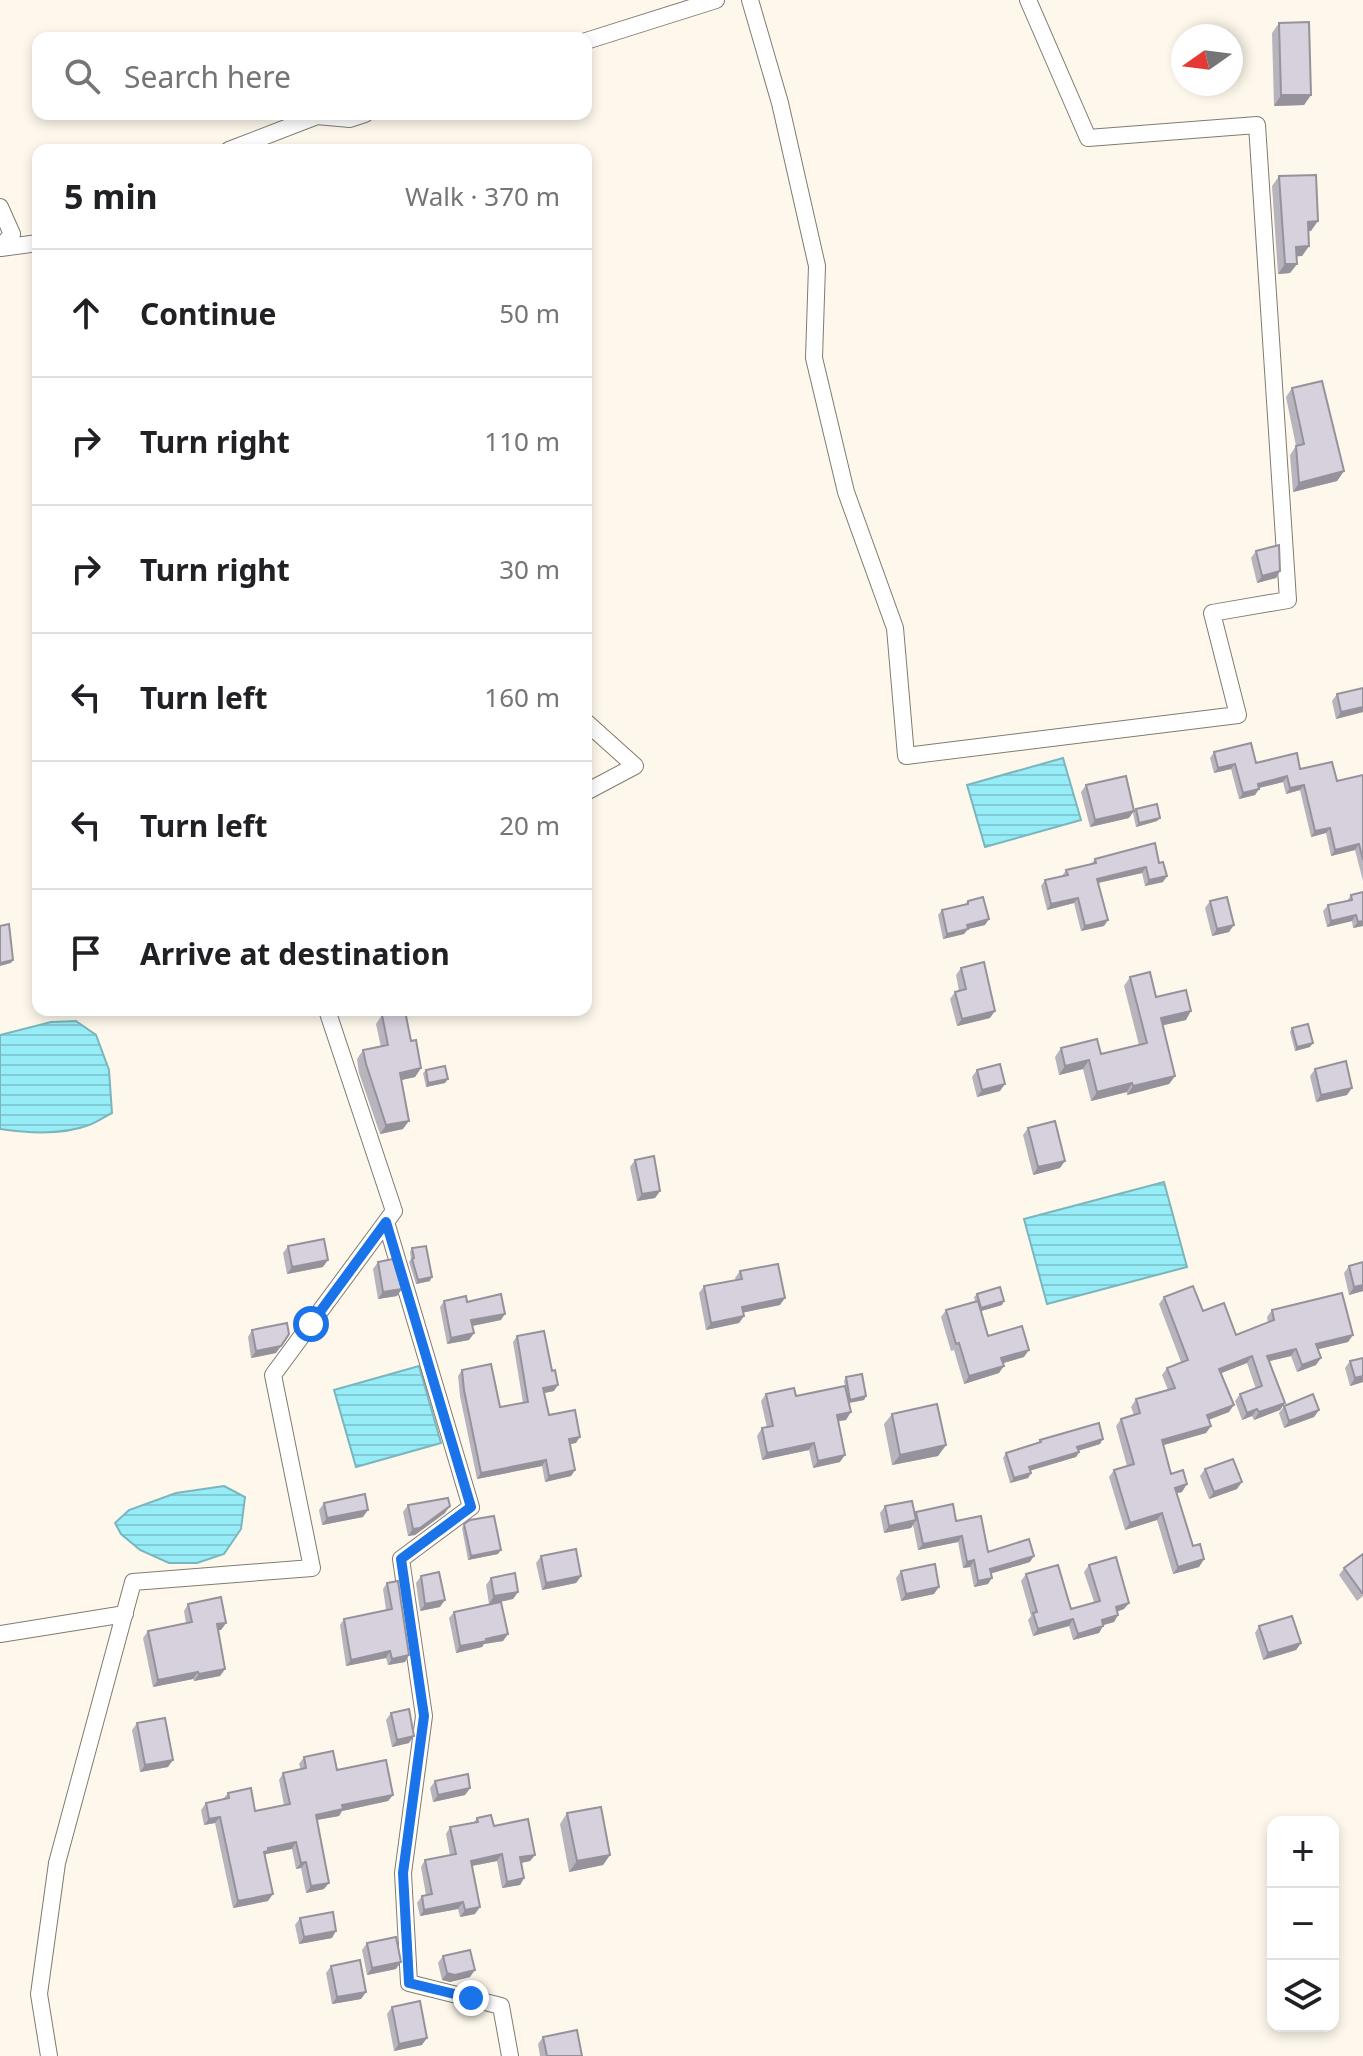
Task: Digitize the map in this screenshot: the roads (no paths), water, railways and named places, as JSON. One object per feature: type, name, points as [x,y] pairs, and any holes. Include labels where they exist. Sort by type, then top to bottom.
[{"type":"street","points":[[592,39],[716,0]]},
{"type":"street","points":[[750,0],[780,103],[817,266],[814,358],[846,492],[895,628],[906,756],[1238,715],[1212,613],[1288,600],[1257,125],[1088,138],[1028,0]]},
{"type":"street","points":[[245,144],[307,120]]},
{"type":"street","points":[[0,207],[12,234],[1,248]]},
{"type":"street","points":[[1,248],[32,244]]},
{"type":"street","points":[[592,727],[635,766],[592,789]]},
{"type":"street","points":[[49,2056],[39,1994],[57,1863],[133,1582],[312,1568],[273,1375],[394,1211],[329,1016]]},
{"type":"street","points":[[386,1222],[471,1507],[401,1559],[424,1716],[403,1873],[409,1983],[501,2006],[510,2056]]},
{"type":"street","points":[[0,1634],[125,1614]]},
{"type":"water","points":[[1063,758],[1081,820],[985,847],[967,785]]},
{"type":"water","points":[[76,1021],[96,1035],[109,1070],[112,1113],[89,1125],[57,1132],[0,1129],[0,1035],[51,1022]]},
{"type":"water","points":[[1164,1182],[1187,1267],[1047,1304],[1024,1219]]},
{"type":"water","points":[[419,1366],[441,1443],[356,1467],[334,1390]]},
{"type":"water","points":[[224,1486],[245,1497],[241,1529],[224,1554],[197,1563],[169,1563],[140,1550],[121,1534],[115,1523],[129,1510],[176,1493]]}]
